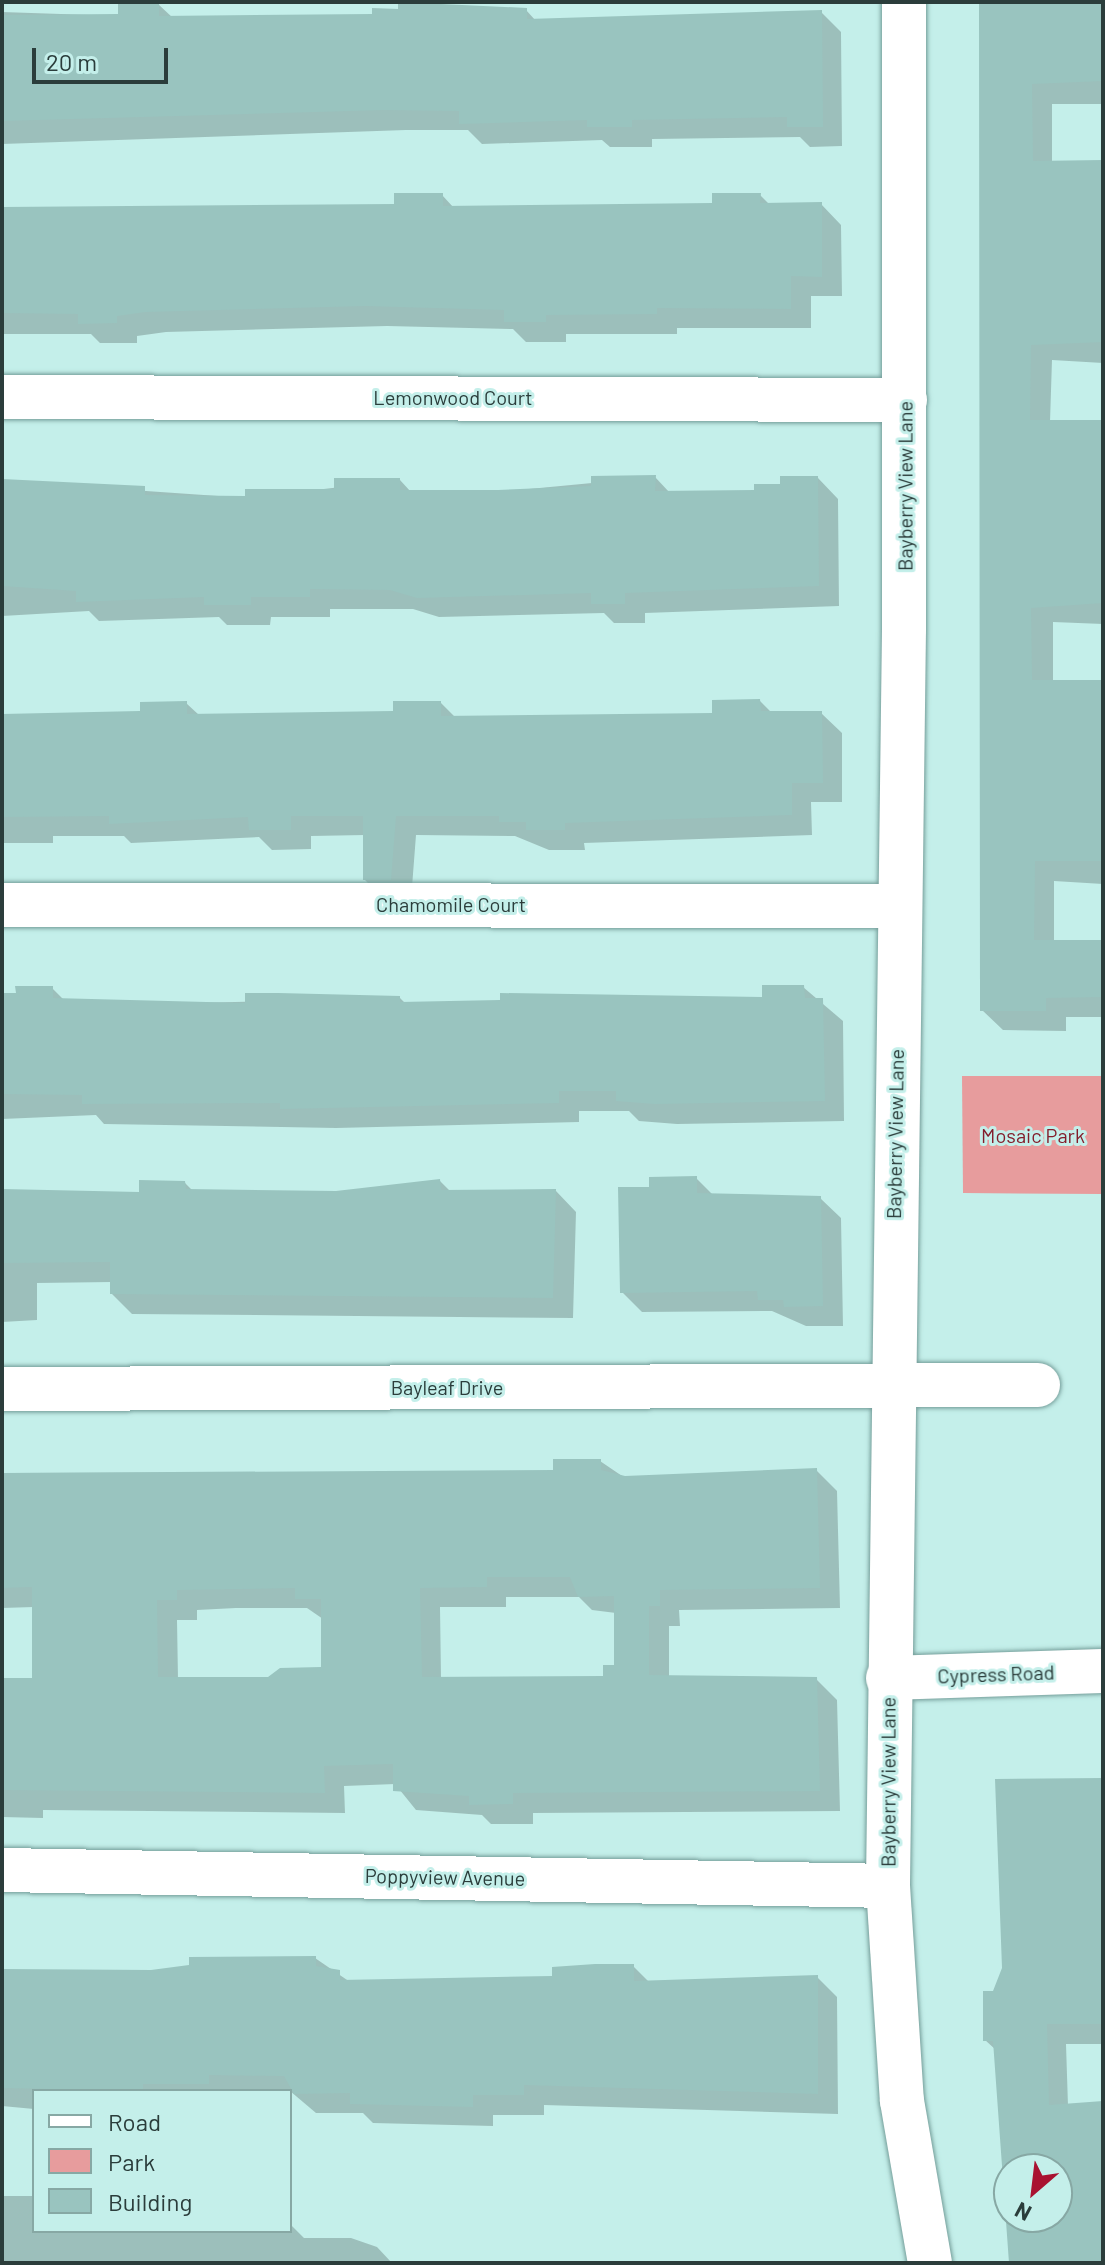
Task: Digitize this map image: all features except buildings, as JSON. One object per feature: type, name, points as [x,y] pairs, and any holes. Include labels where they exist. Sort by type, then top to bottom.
[{"type":"street","name":"Bayberry View Lane","points":[[904,2],[905,400],[891,1386],[888,1886],[902,2101],[930,2263]]},
{"type":"street","name":"Lemonwood Court","points":[[2,397],[905,400]]},
{"type":"street","name":"Chamomile Court","points":[[2,905],[900,906]]},
{"type":"street","name":"Bayleaf Drive","points":[[2,1389],[1038,1385]]},
{"type":"street","name":"Cypress Road","points":[[888,1678],[1103,1671]]},
{"type":"street","name":"Poppyview Avenue","points":[[2,1870],[888,1886]]},
{"type":"green space","name":"Mosaic Park","points":[[962,1076],[1103,1076],[1103,1194],[963,1193]]}]
